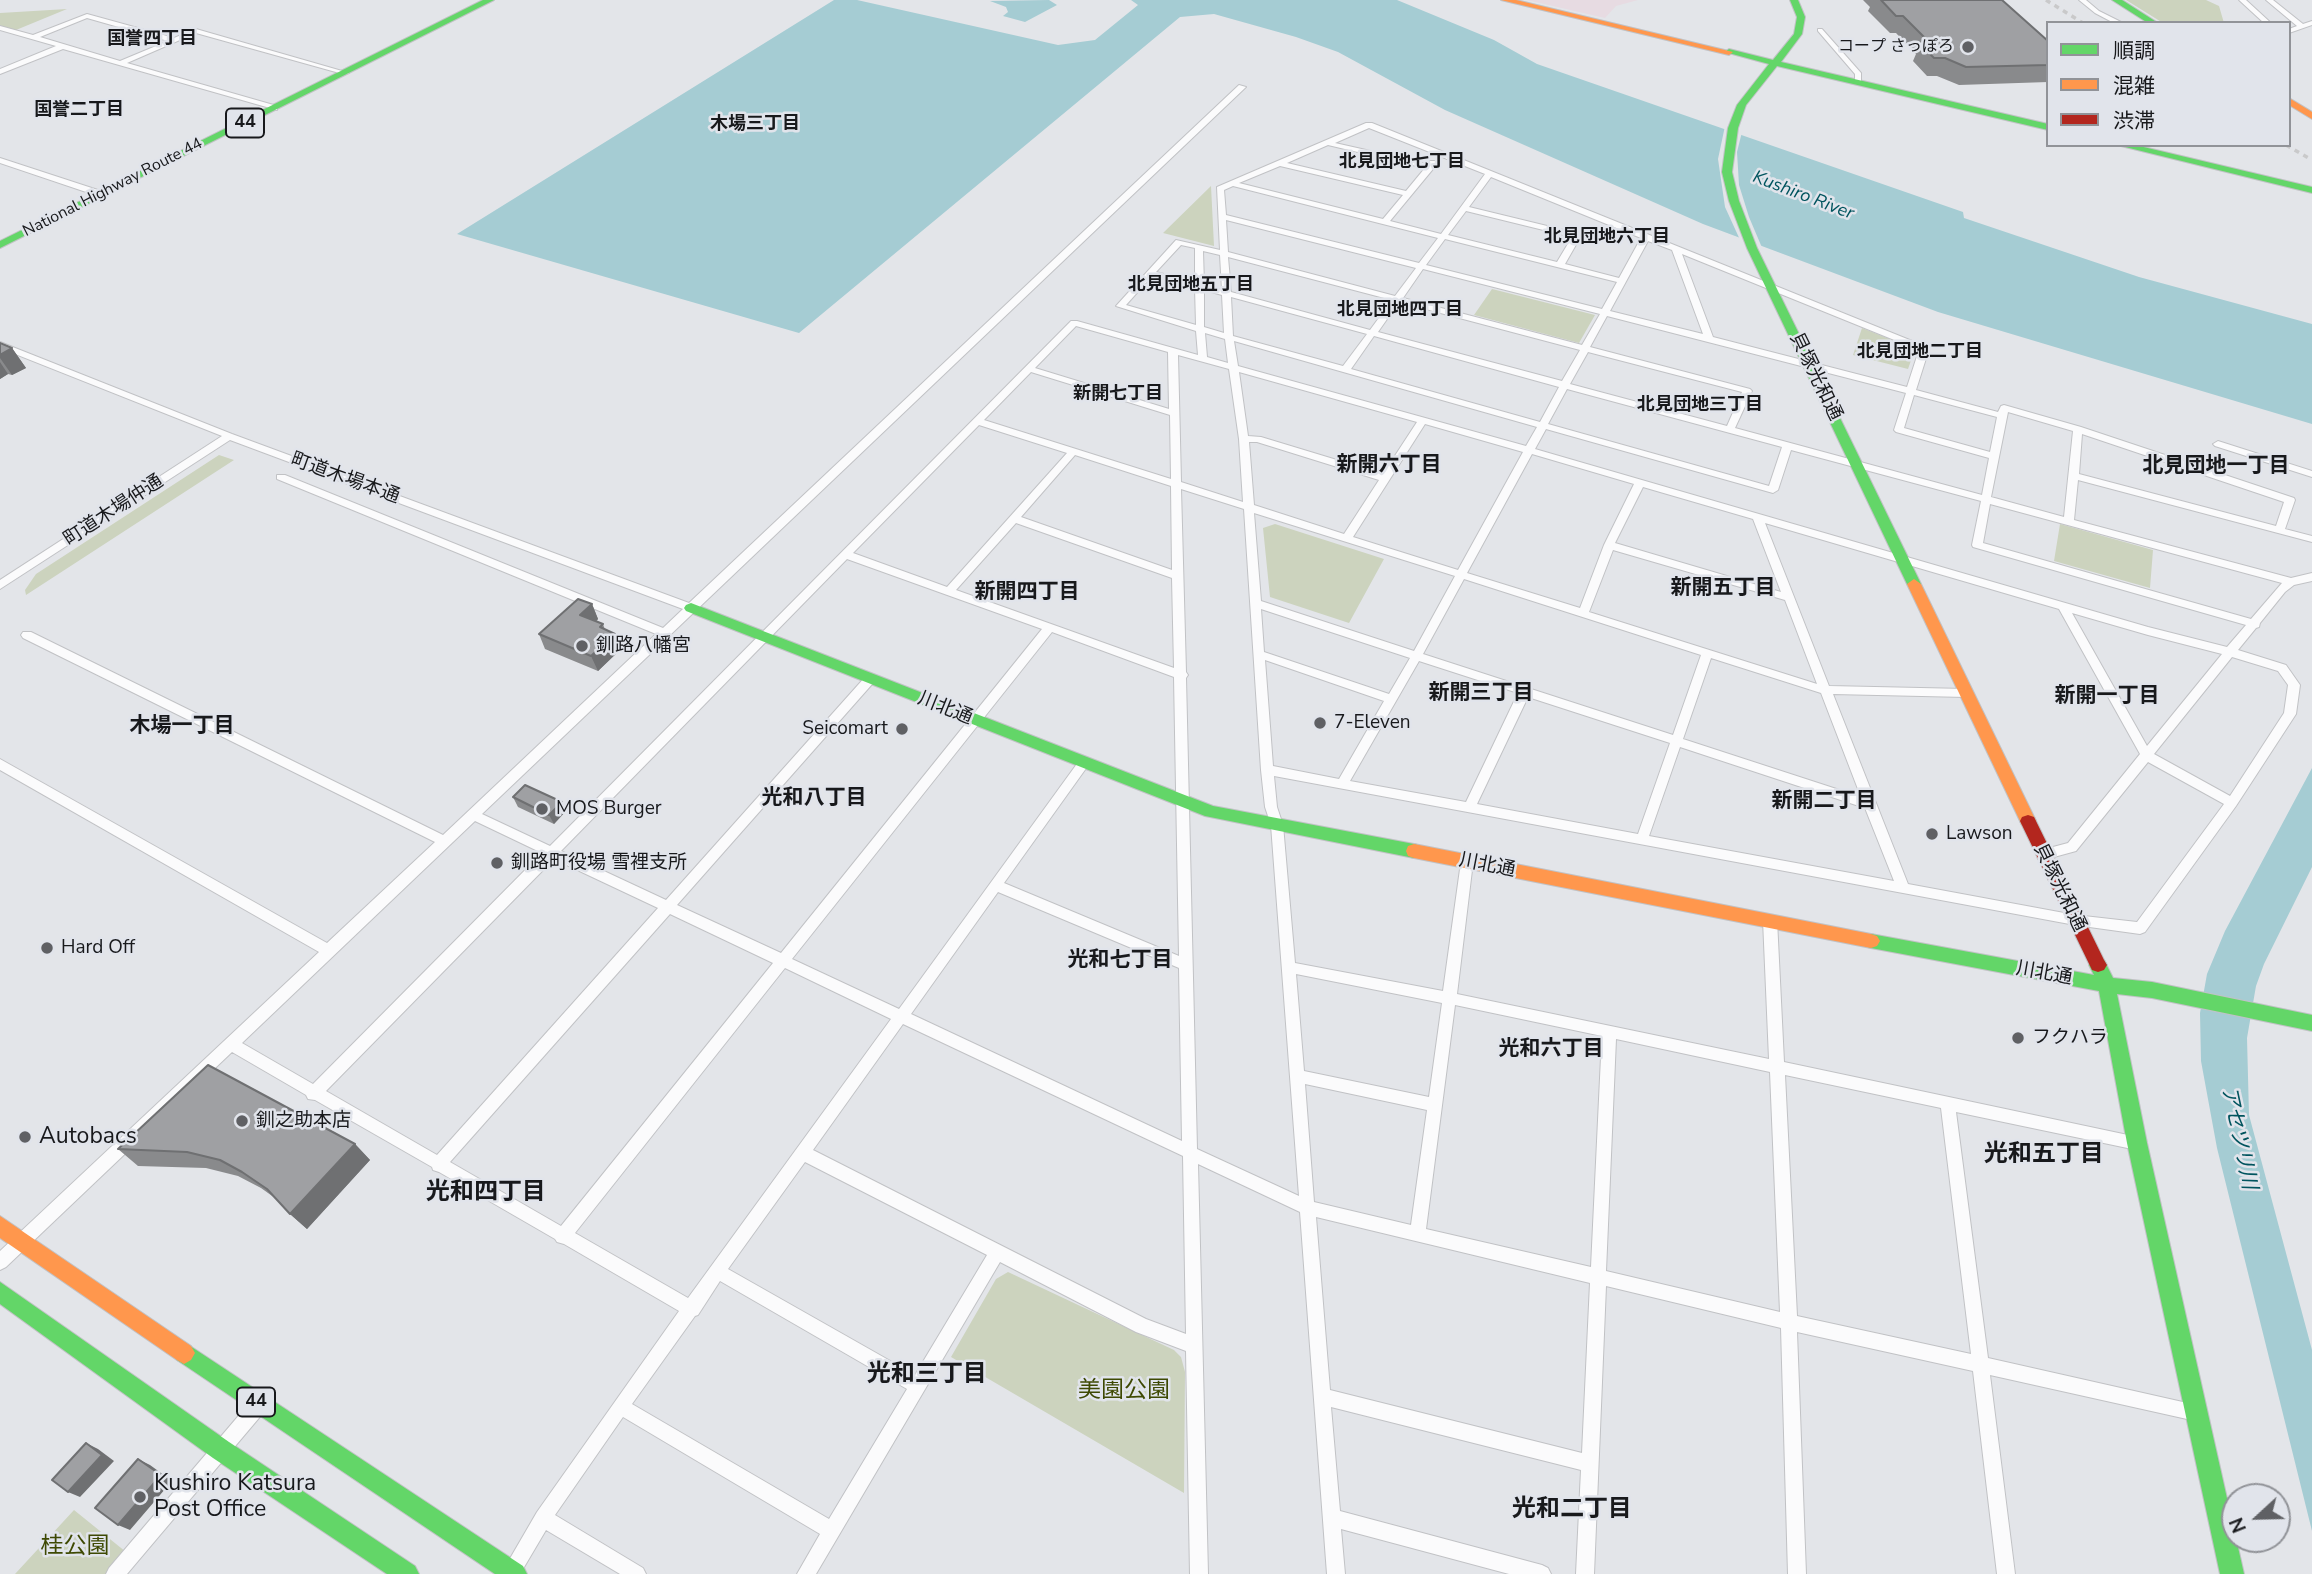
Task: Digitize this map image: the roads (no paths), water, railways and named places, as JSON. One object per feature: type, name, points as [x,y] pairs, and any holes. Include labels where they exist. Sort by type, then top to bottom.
[{"type":"main road","name":"National Highway Route 44","points":[[0,235],[95,192],[268,107],[473,0]]},
{"type":"main road","name":"National Highway Route 44","points":[[339,71],[490,0]]},
{"type":"main road","points":[[1505,0],[2046,127]]},
{"type":"main road","points":[[1775,63],[1801,25],[1794,0]]},
{"type":"main road","points":[[2116,0],[2151,21]]},
{"type":"main road","name":"貝塚光和通","points":[[1775,63],[1742,105],[1733,128],[1727,172],[1734,201],[1752,248],[2107,985],[2137,1143],[2232,1574]]},
{"type":"main road","points":[[2291,102],[2312,116]]},
{"type":"main road","points":[[2130,147],[2312,190]]},
{"type":"main road","name":"National Highway Route 44","points":[[0,245],[95,192]]},
{"type":"main road","name":"川北通","points":[[691,608],[1211,812],[1927,953],[2107,985],[2152,990],[2312,1023]]},
{"type":"main road","name":"44","points":[[0,1226],[259,1405],[512,1573]]},
{"type":"main road","points":[[0,1293],[221,1450],[407,1574]]},
{"type":"street","points":[[2082,0],[2097,12],[2116,21]]},
{"type":"street","points":[[2242,0],[2266,21]]},
{"type":"street","points":[[2269,0],[2301,26]]},
{"type":"street","points":[[35,37],[87,16],[173,40]]},
{"type":"street","points":[[2291,30],[2312,23]]},
{"type":"street","points":[[0,28],[268,107]]},
{"type":"street","points":[[1820,30],[1858,74],[1858,82]]},
{"type":"street","points":[[121,63],[196,31],[339,71]]},
{"type":"street","points":[[2,70],[63,46]]},
{"type":"street","points":[[0,1262],[1242,87]]},
{"type":"street","points":[[1336,1574],[1277,825],[1271,807],[1267,770],[1250,509],[1244,439],[1229,337],[1220,189],[1369,125],[1924,349],[1899,430],[1994,456]]},
{"type":"street","points":[[1327,143],[1430,167]]},
{"type":"street","points":[[1385,222],[1440,154]]},
{"type":"street","points":[[0,160],[95,192]]},
{"type":"street","points":[[1280,163],[1408,194]]},
{"type":"street","points":[[1346,369],[1489,174]]},
{"type":"street","points":[[1232,184],[1622,281]]},
{"type":"street","points":[[1463,208],[1577,236],[1560,265]]},
{"type":"street","points":[[1221,216],[1810,364],[2003,416]]},
{"type":"street","points":[[1342,783],[1392,699],[1646,237]]},
{"type":"street","points":[[1730,429],[1747,391],[1180,242],[1120,306],[1773,490],[1788,445]]},
{"type":"street","points":[[1199,247],[1203,357]]},
{"type":"street","points":[[1676,250],[1709,339]]},
{"type":"street","points":[[1151,273],[2291,582]]},
{"type":"street","points":[[313,1094],[1074,323],[1173,352],[1203,357],[2148,631],[2230,652],[2282,668],[2294,685],[2290,714],[2232,803],[2140,928],[2075,920],[1267,770]]},
{"type":"street","name":"町道木場本通","points":[[0,345],[229,436],[691,608]]},
{"type":"street","points":[[1173,352],[1178,485],[1199,1574]]},
{"type":"street","points":[[1029,369],[1174,413]]},
{"type":"street","points":[[2255,624],[1977,545],[2004,408],[2078,429],[2290,500],[2280,529]]},
{"type":"street","points":[[1346,539],[1423,420]]},
{"type":"street","points":[[977,421],[1824,690],[1966,693]]},
{"type":"street","points":[[2069,521],[2076,476],[2078,429]]},
{"type":"street","name":"町道木場仲通","points":[[0,586],[229,436]]},
{"type":"street","points":[[1244,439],[1258,439],[1385,478]]},
{"type":"street","points":[[2218,444],[2312,474]]},
{"type":"street","points":[[948,592],[1072,453]]},
{"type":"street","points":[[2076,476],[2312,539]]},
{"type":"street","points":[[281,477],[665,633]]},
{"type":"street","points":[[1583,614],[1609,545],[1640,482]]},
{"type":"street","points":[[1757,516],[1902,887]]},
{"type":"street","points":[[1013,518],[1179,576]]},
{"type":"street","points":[[1609,545],[1789,598]]},
{"type":"street","points":[[847,555],[1182,675]]},
{"type":"street","points":[[2043,855],[2073,846],[2281,589],[2291,582],[2312,577]]},
{"type":"street","points":[[1256,603],[1871,805]]},
{"type":"street","points":[[2062,605],[2147,756],[2232,803]]},
{"type":"street","points":[[562,1237],[1049,628]]},
{"type":"street","points":[[27,635],[446,842]]},
{"type":"street","points":[[1259,654],[1392,699]]},
{"type":"street","points":[[1642,839],[1707,654]]},
{"type":"street","points":[[438,1165],[870,680]]},
{"type":"street","points":[[1470,806],[1525,691]]},
{"type":"street","points":[[0,764],[329,951]]},
{"type":"street","points":[[512,1573],[543,1518],[620,1406],[1083,764]]},
{"type":"street","points":[[473,816],[1308,1208],[1789,1322],[2196,1413]]},
{"type":"street","points":[[1418,1234],[1467,862]]},
{"type":"street","points":[[997,886],[1186,965]]},
{"type":"street","points":[[1770,920],[1789,1322],[1797,1574]]},
{"type":"street","points":[[1287,967],[1449,998],[2137,1143]]},
{"type":"street","points":[[1585,1574],[1609,1033]]},
{"type":"street","points":[[229,1043],[313,1094],[692,1309]]},
{"type":"street","points":[[1296,1076],[1435,1105]]},
{"type":"street","points":[[1948,1103],[2006,1574]]},
{"type":"street","points":[[803,1153],[1142,1326],[1193,1345]]},
{"type":"street","points":[[806,1574],[997,1253]]},
{"type":"street","points":[[719,1272],[917,1385]]},
{"type":"street","points":[[1322,1396],[1590,1464]]},
{"type":"street","points":[[116,1574],[259,1405]]},
{"type":"street","points":[[620,1406],[830,1530]]},
{"type":"street","points":[[1331,1517],[1542,1574]]},
{"type":"street","points":[[543,1518],[637,1574]]},
{"type":"water","name":"Kushiro River","points":[[834,0],[857,0],[1058,45],[1095,40],[1138,5],[1131,0],[1397,0],[1494,40],[1537,64],[1963,212],[1964,218],[2139,277],[2312,324],[2312,424],[1938,312],[1703,224],[1445,110],[1338,52],[1214,14],[1180,17],[799,333],[457,234]]},
{"type":"water","points":[[1049,0],[1057,5],[1025,22],[1003,16],[1008,12],[1006,7],[990,1]]},
{"type":"water","name":"アセツリ川","points":[[2312,768],[2312,867],[2264,964],[2256,986],[2247,1038],[2249,1115],[2312,1350],[2312,1531],[2217,1148],[2201,1061],[2200,1013],[2207,974],[2225,931]]},
{"type":"railway","points":[[2046,0],[2080,21]]},
{"type":"railway","points":[[2289,147],[2312,160]]},
{"type":"place","name":"コープ さっぽろ","points":[[1968,47]]},
{"type":"place","name":"釧路八幡宮","points":[[582,646]]},
{"type":"place","name":"7-Eleven","points":[[1320,723]]},
{"type":"place","name":"Seicomart","points":[[902,729]]},
{"type":"place","name":"MOS Burger","points":[[542,809]]},
{"type":"place","name":"Lawson","points":[[1932,834]]},
{"type":"place","name":"釧路町役場 雪裡支所","points":[[497,863]]},
{"type":"place","name":"Hard Off","points":[[47,948]]},
{"type":"place","name":"フクハラ","points":[[2018,1038]]},
{"type":"place","name":"釧之助本店","points":[[242,1121]]},
{"type":"place","name":"Autobacs","points":[[25,1137]]},
{"type":"place","name":"Kushiro Katsura Post Office","points":[[140,1497]]},
{"type":"district","name":"国誉四丁目","points":[[152,40]]},
{"type":"district","name":"国誉二丁目","points":[[79,111]]},
{"type":"district","name":"木場三丁目","points":[[755,125]]},
{"type":"district","name":"北見団地七丁目","points":[[1402,163]]},
{"type":"district","name":"北見団地六丁目","points":[[1607,238]]},
{"type":"district","name":"北見団地五丁目","points":[[1191,286]]},
{"type":"district","name":"北見団地四丁目","points":[[1400,311]]},
{"type":"district","name":"北見団地二丁目","points":[[1920,353]]},
{"type":"district","name":"新開七丁目","points":[[1118,395]]},
{"type":"district","name":"北見団地三丁目","points":[[1700,406]]},
{"type":"district","name":"新開六丁目","points":[[1389,466]]},
{"type":"district","name":"北見団地一丁目","points":[[2216,467]]},
{"type":"district","name":"新開五丁目","points":[[1723,589]]},
{"type":"district","name":"新開四丁目","points":[[1027,593]]},
{"type":"district","name":"新開三丁目","points":[[1481,694]]},
{"type":"district","name":"新開一丁目","points":[[2107,697]]},
{"type":"district","name":"木場一丁目","points":[[182,727]]},
{"type":"district","name":"光和八丁目","points":[[814,799]]},
{"type":"district","name":"新開二丁目","points":[[1824,802]]},
{"type":"district","name":"光和七丁目","points":[[1120,961]]},
{"type":"district","name":"光和六丁目","points":[[1551,1050]]},
{"type":"district","name":"光和五丁目","points":[[2044,1155]]},
{"type":"district","name":"光和四丁目","points":[[486,1193]]},
{"type":"district","name":"光和三丁目","points":[[927,1375]]},
{"type":"district","name":"光和二丁目","points":[[1572,1510]]},
{"type":"park label","name":"美園公園","points":[[1124,1391]]},
{"type":"park label","name":"桂公園","points":[[75,1547]]}]
